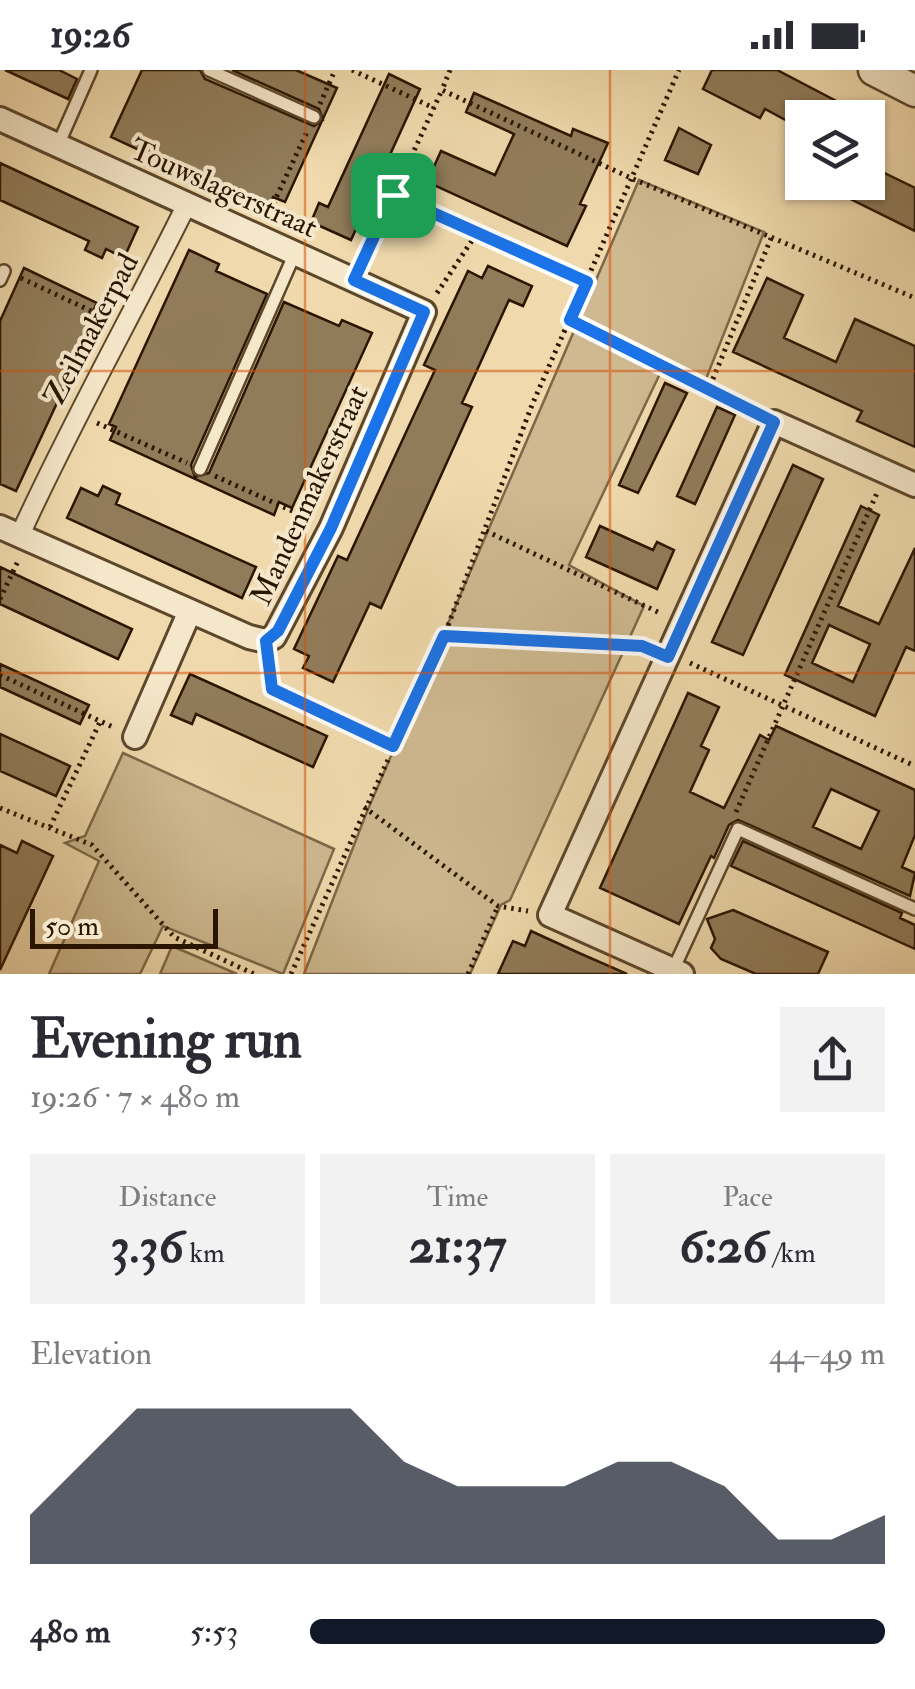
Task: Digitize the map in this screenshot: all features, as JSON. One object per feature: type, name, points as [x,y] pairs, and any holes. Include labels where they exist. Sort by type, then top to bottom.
[{"type":"street","points":[[874,70],[915,91]]},
{"type":"street","name":"Touwslagerstraat","points":[[0,119],[424,312]]},
{"type":"street","name":"Zeilmakerpad","points":[[16,534],[187,204]]},
{"type":"street","name":"Mandenmakerstraat","points":[[16,534],[266,641],[278,631],[331,528],[424,312]]},
{"type":"street","points":[[677,972],[550,915],[774,422],[915,485]]},
{"type":"street","points":[[135,737],[190,611]]},
{"type":"lane","points":[[58,146],[91,70]]},
{"type":"lane","points":[[209,70],[314,117]]},
{"type":"lane","points":[[200,469],[294,253]]},
{"type":"lane","points":[[677,972],[738,829],[915,908]]},
{"type":"path","points":[[258,237],[335,70]]},
{"type":"path","points":[[352,70],[434,108]]},
{"type":"path","points":[[354,280],[450,70]]},
{"type":"path","points":[[292,974],[444,636],[570,320],[679,70]]},
{"type":"path","points":[[442,90],[633,179],[915,298]]},
{"type":"path","points":[[393,195],[479,230],[587,282]]},
{"type":"path","points":[[424,312],[479,230]]},
{"type":"path","points":[[710,386],[772,236]]},
{"type":"path","points":[[2,275],[126,327]]},
{"type":"path","points":[[570,320],[710,386],[774,422]]},
{"type":"path","points":[[738,829],[734,818],[886,472]]},
{"type":"path","points":[[485,531],[682,624]]},
{"type":"path","points":[[0,599],[16,534]]},
{"type":"path","points":[[444,636],[642,646],[915,766]]},
{"type":"path","points":[[266,641],[272,689],[393,746]]},
{"type":"path","points":[[0,675],[135,737]]},
{"type":"path","points":[[50,828],[100,721]]},
{"type":"path","points":[[0,808],[92,845],[174,937],[254,974]]},
{"type":"path","points":[[364,808],[498,906],[550,915]]},
{"type":"path","points":[[468,974],[498,906]]},
{"type":"shaded area","points":[[639,180],[764,232],[706,379],[665,363],[569,565],[644,606],[510,900],[501,905],[470,974],[304,974],[366,814]]},
{"type":"shaded area","points":[[123,753],[334,849],[283,974],[163,926],[140,974],[49,974],[99,861],[65,843],[85,836]]},
{"type":"shaded area","points":[[172,946],[237,974],[160,974]]},
{"type":"building","points":[[5,70],[59,70],[77,79],[68,99]]},
{"type":"building","points":[[142,70],[200,70],[205,79],[314,126],[322,121],[285,202],[273,197],[267,210],[111,137]]},
{"type":"building","points":[[232,70],[296,70],[337,88],[323,119],[319,109]]},
{"type":"building","points":[[712,70],[777,70],[834,100],[785,100],[785,120],[765,109],[760,118],[703,89]]},
{"type":"building","points":[[389,74],[420,89],[351,240],[311,222],[319,203],[328,207]]},
{"type":"building","points":[[474,93],[571,136],[573,129],[608,143],[580,204],[586,206],[567,246],[427,182],[441,151],[495,175],[514,134],[466,112]]},
{"type":"building","points":[[679,128],[711,145],[698,174],[665,160]]},
{"type":"building","points":[[0,163],[138,227],[124,258],[106,249],[102,258],[85,250],[89,241],[0,200]]},
{"type":"building","points":[[885,173],[915,188],[915,231],[852,200],[885,200]]},
{"type":"building","points":[[189,250],[219,264],[216,271],[267,294],[191,465],[195,477],[209,473],[284,302],[339,326],[342,320],[372,333],[292,508],[279,502],[274,515],[110,440],[116,427],[109,424]]},
{"type":"building","points":[[488,266],[532,286],[523,306],[509,300],[462,403],[472,407],[381,608],[370,603],[333,682],[303,668],[309,656],[294,649],[338,556],[347,560],[435,370],[424,365],[468,271],[482,278]]},
{"type":"building","points":[[24,268],[97,303],[91,315],[97,317],[16,491],[0,484],[0,321]]},
{"type":"building","points":[[767,278],[803,295],[784,338],[836,362],[855,319],[915,346],[915,447],[857,421],[862,411],[733,352]]},
{"type":"building","points":[[665,383],[687,393],[638,493],[619,485]]},
{"type":"building","points":[[717,407],[735,415],[695,504],[677,496]]},
{"type":"building","points":[[793,465],[823,479],[743,655],[712,642]]},
{"type":"building","points":[[103,486],[120,494],[116,504],[256,567],[242,598],[67,518],[81,488],[98,496]]},
{"type":"building","points":[[861,506],[879,515],[838,606],[879,624],[915,548],[915,651],[906,647],[875,716],[785,675]],"holes":[[[829,625],[870,644],[853,682],[812,663]]]},
{"type":"building","points":[[600,526],[653,550],[657,542],[674,550],[657,589],[586,557]]},
{"type":"building","points":[[0,567],[132,629],[118,659],[0,604]]},
{"type":"building","points":[[0,664],[89,705],[80,724],[0,687]]},
{"type":"building","points":[[190,674],[327,736],[313,767],[196,714],[192,724],[171,715]]},
{"type":"building","points":[[688,693],[719,707],[701,746],[709,750],[690,792],[724,808],[760,735],[769,740],[776,726],[915,790],[915,835],[902,867],[915,873],[910,896],[738,820],[729,825],[714,858],[711,856],[679,924],[600,888]],"holes":[[[831,789],[879,811],[861,849],[813,827]]]},
{"type":"building","points":[[0,734],[70,766],[56,796],[0,771]]},
{"type":"building","points":[[22,841],[53,856],[0,970],[0,845],[17,853]]},
{"type":"building","points":[[743,841],[902,913],[900,918],[915,925],[915,949],[731,866]]},
{"type":"building","points":[[733,910],[828,952],[818,974],[756,974],[721,959],[711,948],[715,939],[707,919]]},
{"type":"building","points":[[531,931],[627,974],[498,974],[513,941],[525,946]]},
{"type":"route","points":[[393,195],[479,230],[587,282],[570,320],[710,386],[774,422],[668,657],[642,646],[444,636],[393,746],[272,689],[266,641],[278,631],[331,528],[424,312],[354,280],[393,195]]}]
